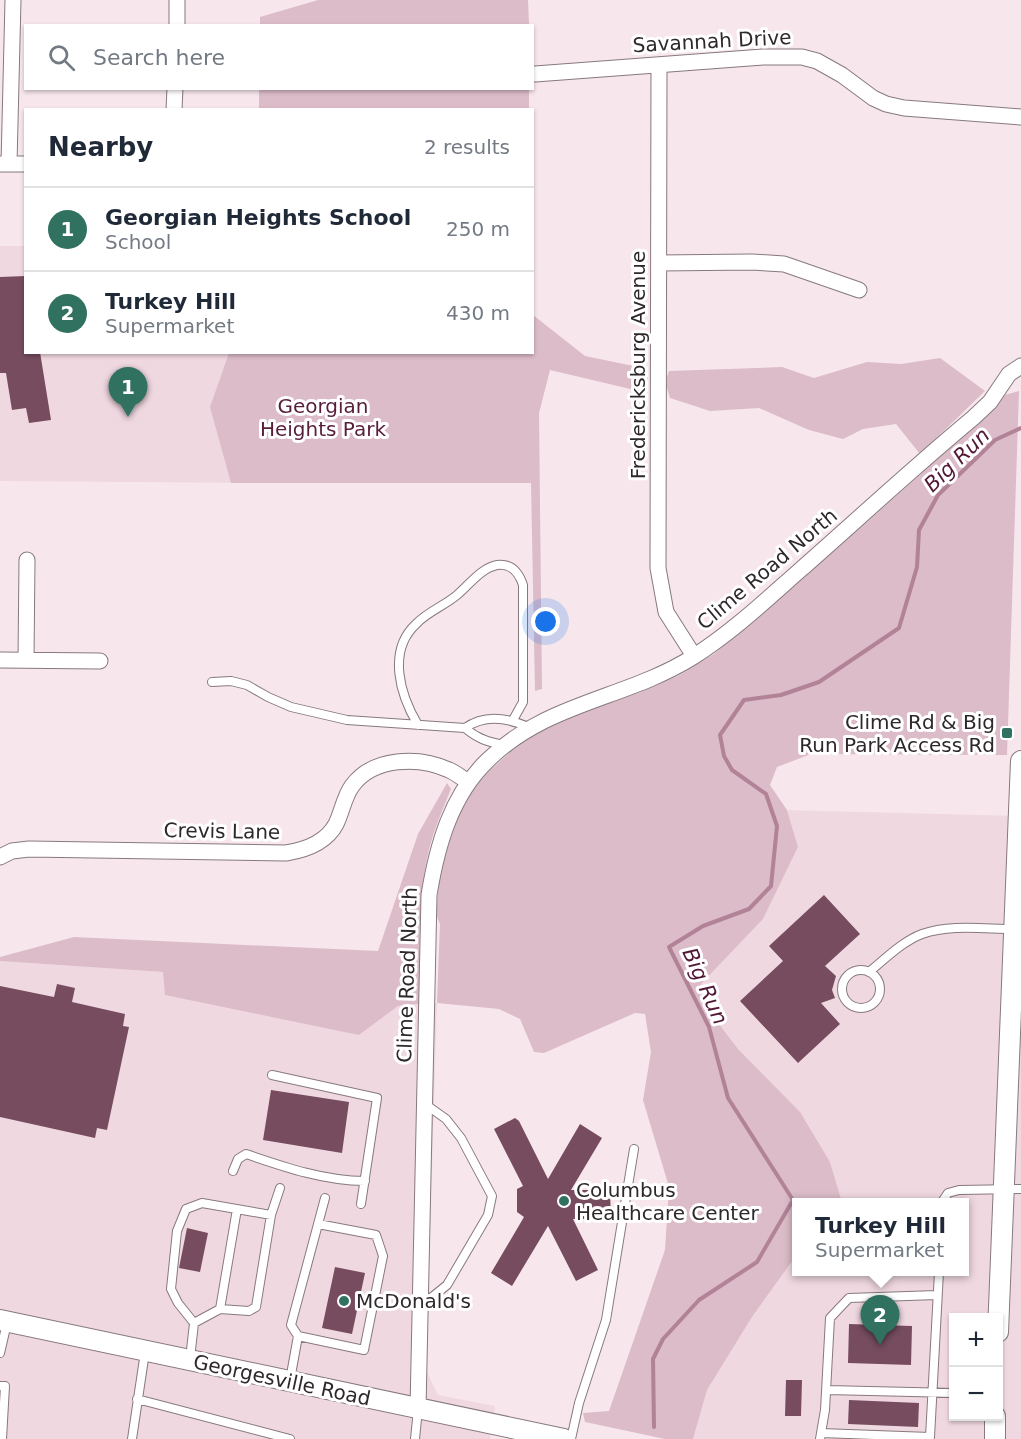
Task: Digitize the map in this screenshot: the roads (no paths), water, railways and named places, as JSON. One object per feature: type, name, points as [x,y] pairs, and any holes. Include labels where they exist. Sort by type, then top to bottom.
[{"type":"main road","points":[[1001,1313],[1013,1188],[1015,929],[1021,761]]},
{"type":"main road","name":"Georgesville Road","points":[[3,1321],[564,1439]]},
{"type":"main road","points":[[995,1421],[995,1439]]},
{"type":"street","points":[[13,0],[5,164],[24,164]]},
{"type":"street","points":[[177,0],[177,24]]},
{"type":"street","name":"Savannah Drive","points":[[535,74],[763,57],[802,57],[842,75],[873,98],[886,104],[904,108],[1021,117]]},
{"type":"street","name":"Fredericksburg Avenue","points":[[659,65],[658,568],[666,612],[694,656]]},
{"type":"street","points":[[174,90],[174,108]]},
{"type":"street","points":[[659,263],[784,264],[859,290]]},
{"type":"street","name":"Clime Road North","points":[[418,1409],[429,895],[433,870],[445,829],[468,782],[488,760],[530,728],[555,714],[650,680],[694,656],[729,633],[973,418],[990,402],[1009,374],[1021,366]]},
{"type":"street","points":[[26,660],[27,560]]},
{"type":"street","points":[[0,660],[100,661]]},
{"type":"street","name":"Crevis Lane","points":[[0,857],[12,851],[29,849],[286,853],[314,846],[325,837],[335,826],[352,787],[362,775],[373,768],[400,762],[433,764],[450,770],[468,782]]},
{"type":"lane","points":[[418,725],[406,706],[398,663],[400,650],[407,633],[418,621],[442,607],[485,570],[497,565],[510,567],[519,573],[523,585],[523,702],[513,720]]},
{"type":"lane","points":[[212,682],[231,681],[247,685],[291,707],[347,720],[465,728],[474,722],[498,717],[513,720],[530,728]]},
{"type":"lane","points":[[465,728],[475,737],[506,745]]},
{"type":"lane","points":[[869,972],[878,980],[880,986],[877,999],[867,1007],[855,1007],[845,999],[842,993],[844,981],[852,972],[857,970],[869,972],[899,948],[920,935],[939,930],[1015,929]]},
{"type":"lane","points":[[272,1075],[377,1098],[361,1204]]},
{"type":"lane","points":[[420,1307],[447,1285],[488,1215],[492,1196],[461,1138],[446,1119],[424,1103]]},
{"type":"lane","points":[[571,1439],[579,1403],[606,1320],[634,1149]]},
{"type":"lane","points":[[233,1171],[238,1159],[246,1154],[303,1172],[345,1181],[365,1181]]},
{"type":"lane","points":[[194,1323],[220,1309],[249,1311],[256,1307],[271,1215],[280,1188]]},
{"type":"lane","points":[[945,1198],[948,1193],[959,1190],[1013,1188]]},
{"type":"lane","points":[[290,1382],[298,1336],[291,1325],[325,1198]]},
{"type":"lane","points":[[189,1361],[194,1323],[178,1303],[171,1289],[177,1231],[186,1209],[202,1203],[271,1215]]},
{"type":"lane","points":[[220,1309],[237,1209]]},
{"type":"lane","points":[[298,1336],[364,1350],[384,1256],[376,1235],[318,1224]]},
{"type":"lane","points":[[938,1295],[849,1298],[830,1318],[825,1410],[820,1436],[930,1437],[932,1392],[938,1295],[939,1276]]},
{"type":"lane","points":[[0,1353],[3,1321]]},
{"type":"lane","points":[[132,1439],[145,1352]]},
{"type":"lane","points":[[0,1386],[5,1386],[2,1439]]},
{"type":"lane","points":[[826,1390],[949,1393]]},
{"type":"lane","points":[[137,1399],[290,1439]]},
{"type":"lane","points":[[415,1439],[418,1409]]},
{"type":"waterway","name":"Big Run","points":[[792,1198],[728,1098],[709,1027],[669,947],[703,926],[749,909],[771,886],[777,826],[766,794],[732,770],[724,756],[720,735],[744,700],[781,695],[819,682],[899,628],[917,567],[919,530],[938,495],[995,440],[1021,428]]},
{"type":"waterway","name":"Big Run","points":[[654,1427],[653,1359],[663,1339],[699,1300],[757,1262],[792,1202]]},
{"type":"place","name":"Georgian Heights School","points":[[128,417]]},
{"type":"place","name":"Clime Rd & Big Run Park Access Rd","points":[[1007,733]]},
{"type":"place","name":"Columbus Healthcare Center","points":[[564,1201]]},
{"type":"place","name":"McDonald's","points":[[344,1301]]},
{"type":"place","name":"Turkey Hill","points":[[880,1345]]},
{"type":"park label","name":"Georgian Heights Park","points":[[323,418]]}]
